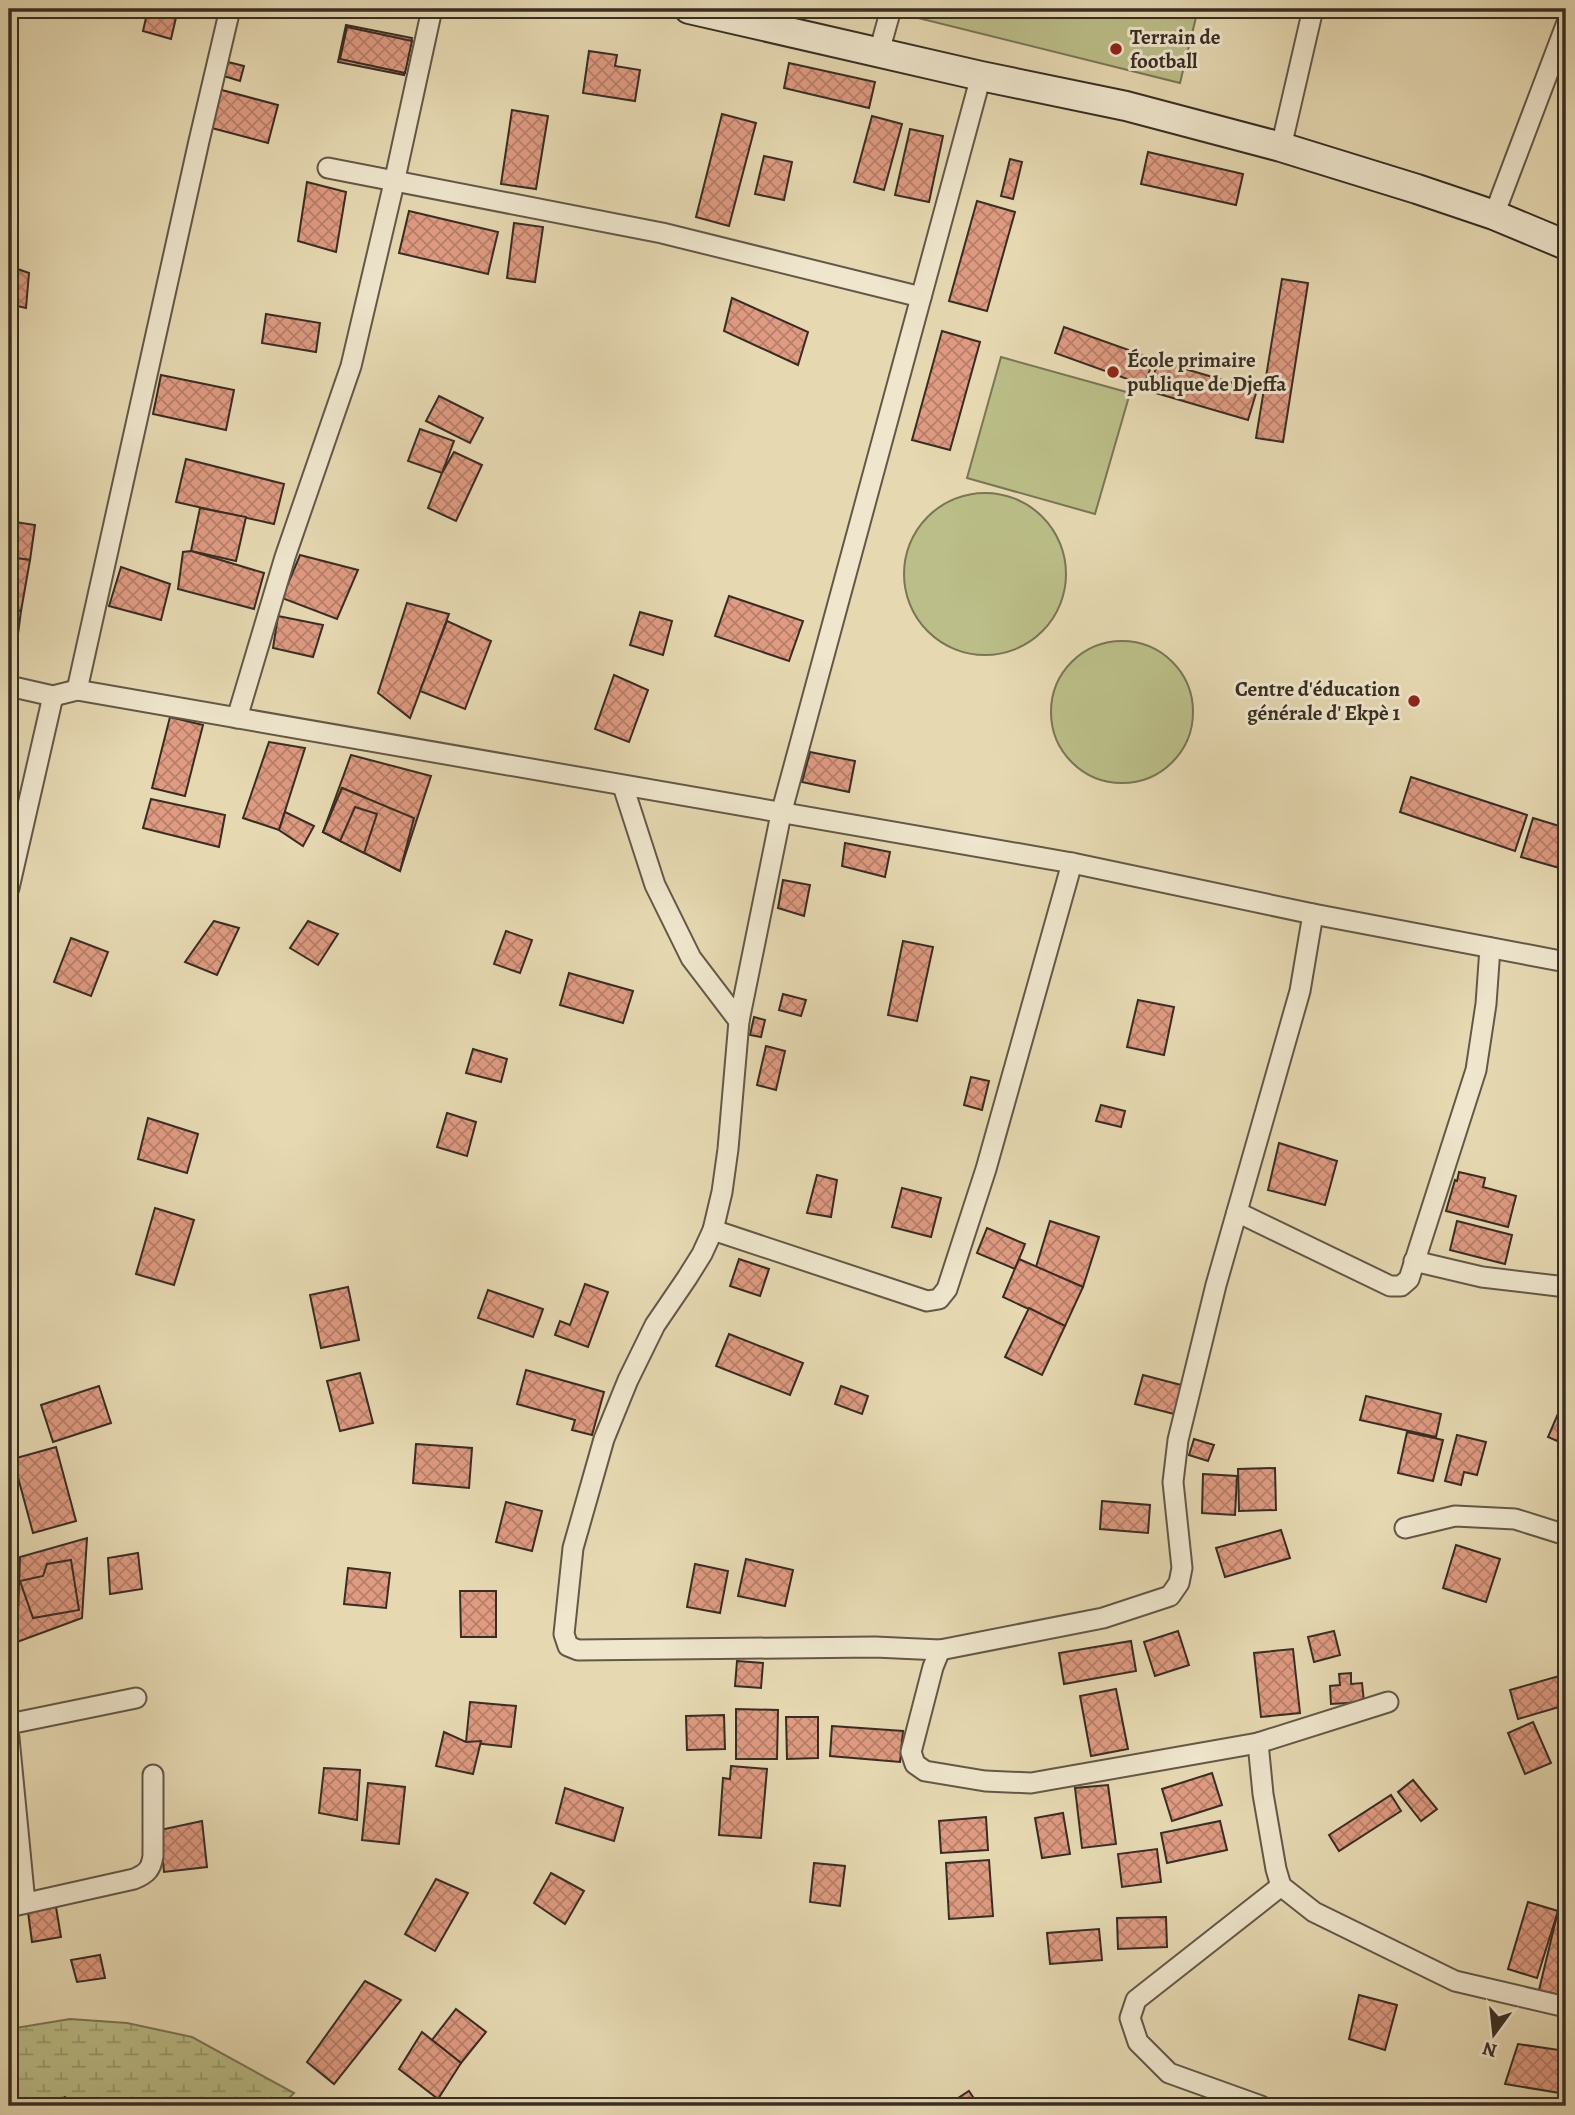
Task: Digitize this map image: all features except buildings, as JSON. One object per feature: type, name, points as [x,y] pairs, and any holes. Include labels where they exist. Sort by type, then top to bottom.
[{"type":"street","points":[[77,690],[230,9]]},
{"type":"street","points":[[237,718],[285,557],[351,366],[432,9]]},
{"type":"street","points":[[689,9],[981,76],[1126,106],[1280,147],[1417,189],[1566,244]]},
{"type":"street","points":[[879,51],[891,9]]},
{"type":"street","points":[[1280,147],[1313,9]]},
{"type":"street","points":[[1493,215],[1566,25]]},
{"type":"street","points":[[981,76],[781,814],[739,1021],[728,1149],[713,1230],[687,1279],[655,1325],[628,1380],[604,1439],[573,1548],[564,1634],[568,1646],[578,1650],[875,1647],[940,1650],[1103,1618],[1170,1596],[1179,1584],[1182,1568],[1173,1482],[1178,1440],[1216,1285],[1300,991],[1313,914]]},
{"type":"street","points":[[328,169],[662,233],[921,297]]},
{"type":"street","points":[[9,686],[52,696],[77,690],[1072,863],[1313,914],[1566,962]]},
{"type":"street","points":[[9,888],[52,696]]},
{"type":"street","points":[[623,786],[655,885],[685,946],[691,958],[739,1021]]},
{"type":"street","points":[[713,1230],[927,1301],[939,1299],[947,1289],[986,1169],[1072,863]]},
{"type":"street","points":[[1237,1212],[1390,1286],[1401,1286],[1409,1279],[1476,1070],[1486,1004],[1490,948]]},
{"type":"street","points":[[1414,1261],[1482,1277],[1566,1287]]},
{"type":"street","points":[[1405,1528],[1455,1516],[1516,1519],[1566,1535]]},
{"type":"street","points":[[940,1650],[911,1752],[915,1764],[925,1771],[985,1781],[1031,1783],[1258,1744],[1388,1702]]},
{"type":"street","points":[[9,1724],[136,1698]]},
{"type":"street","points":[[9,1738],[17,1905],[146,1874],[152,1865],[153,1856],[153,1775]]},
{"type":"street","points":[[1258,1744],[1263,1794],[1281,1886],[1314,1912],[1455,1981],[1566,2007]]},
{"type":"street","points":[[1261,2106],[1169,2073],[1138,2042],[1130,2018],[1136,2000],[1281,1886]]},
{"type":"green space","name":"Terrain de football","points":[[907,9],[1198,9],[1180,83],[906,15]]},
{"type":"green space","points":[[1001,357],[1130,393],[1095,514],[967,478]]},
{"type":"green space","points":[[985,493],[1016,499],[1042,517],[1060,543],[1066,574],[1060,605],[1042,631],[1016,649],[985,655],[954,649],[928,631],[910,605],[904,574],[910,543],[928,517],[954,499]]},
{"type":"green space","points":[[1122,641],[1149,647],[1172,662],[1187,685],[1193,712],[1187,739],[1172,762],[1149,777],[1122,783],[1095,777],[1072,762],[1057,739],[1051,712],[1057,685],[1072,662],[1095,647]]},
{"type":"green space","points":[[70,2019],[127,2023],[192,2037],[294,2093],[281,2106],[9,2106],[9,2029]]},
{"type":"place","name":"Terrain de football","points":[[1116,49]]},
{"type":"place","name":"École primaire publique de Djeffa","points":[[1113,372]]},
{"type":"place","name":"Centre d'éducation générale d' Ekpè 1","points":[[1414,701]]}]
